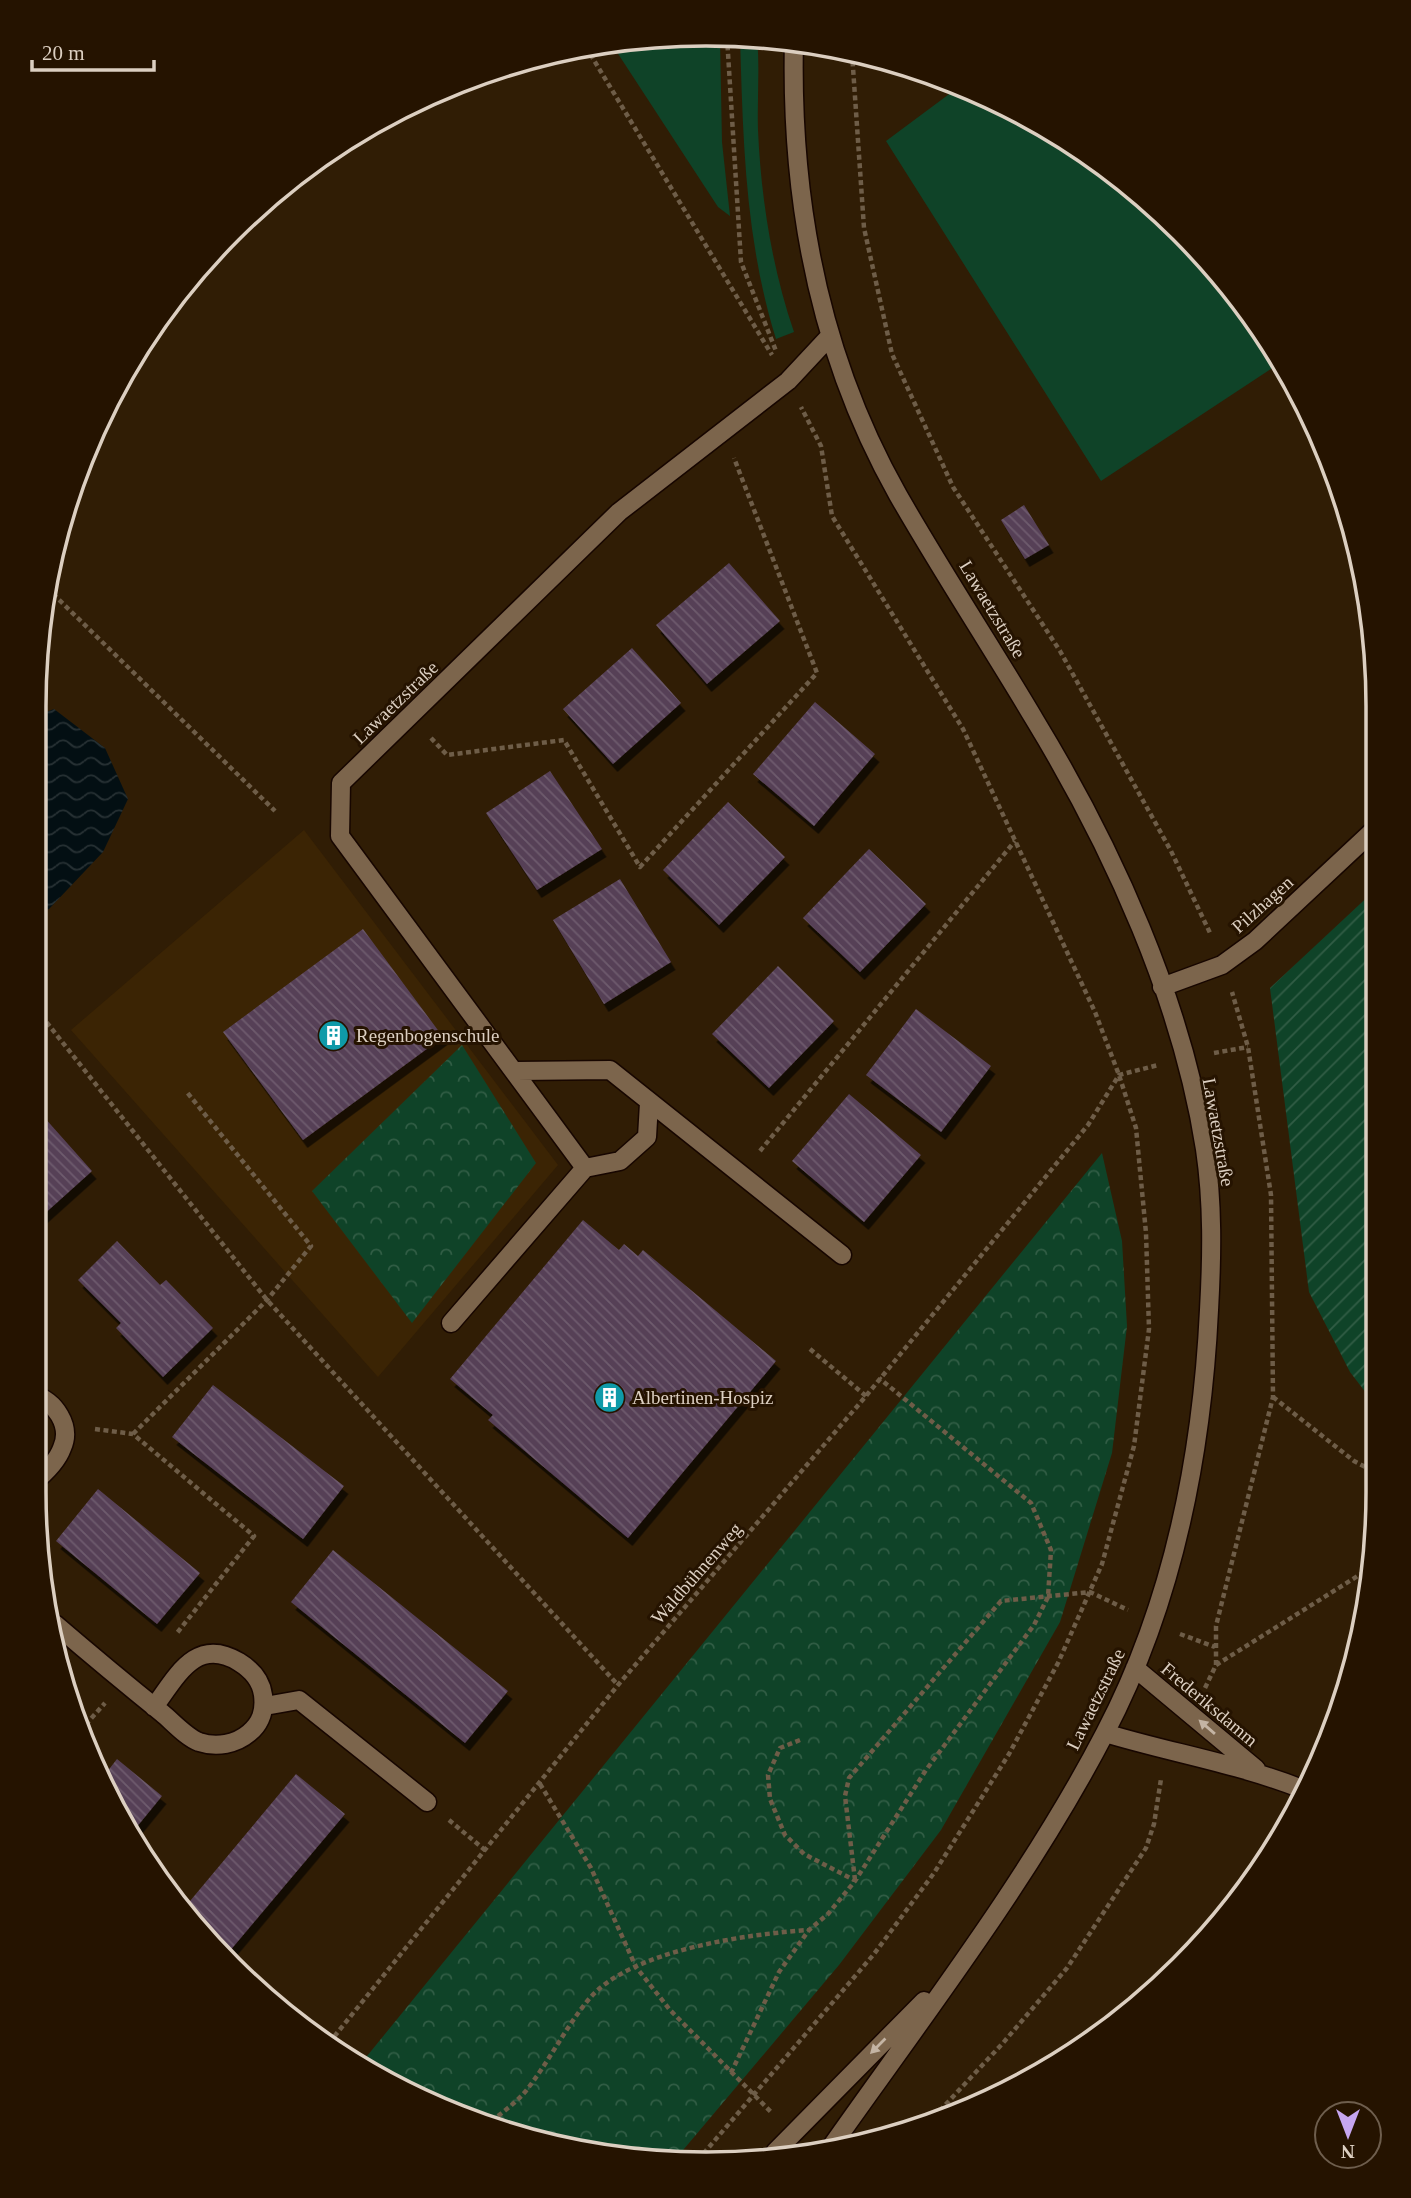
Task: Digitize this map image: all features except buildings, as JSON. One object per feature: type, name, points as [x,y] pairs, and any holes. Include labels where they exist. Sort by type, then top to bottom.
[{"type":"street","name":"Lawaetzstraße","points":[[794,51],[793,124],[803,222],[830,337],[860,418],[897,492],[1068,775],[1109,853],[1162,987],[1197,1105],[1206,1154],[1212,1219],[1207,1351],[1193,1470],[1180,1534],[1135,1668],[1105,1732],[1046,1832],[961,1964],[836,2139]]},
{"type":"street","name":"Lawaetzstraße","points":[[585,1168],[517,1071],[340,836],[341,783],[619,512],[788,381],[830,337]]},
{"type":"street","name":"Pilzhagen","points":[[1162,987],[1222,965],[1255,941],[1366,837]]},
{"type":"street","points":[[517,1071],[610,1070],[842,1255]]},
{"type":"street","points":[[450,1323],[585,1168],[620,1161],[647,1137],[649,1103]]},
{"type":"street","points":[[46,1399],[57,1409],[63,1425],[64,1446],[46,1471]]},
{"type":"street","points":[[60,1628],[154,1707],[199,1742],[223,1745],[237,1742],[259,1723],[265,1706],[262,1689],[253,1672],[223,1653],[208,1653],[193,1658],[154,1707]]},
{"type":"street","name":"Frederiksdamm","points":[[1135,1668],[1258,1772]]},
{"type":"street","points":[[265,1706],[299,1700],[427,1802]]},
{"type":"street","name":"Frederiksdamm","points":[[1105,1732],[1165,1752],[1258,1772],[1296,1786]]},
{"type":"street","name":"Lawaetzstraße","points":[[778,2148],[961,1964]]},
{"type":"path","points":[[728,47],[741,262],[788,381]]},
{"type":"path","points":[[591,56],[788,381],[821,446],[832,516],[963,729],[1095,1012],[1119,1075],[1136,1128],[1146,1233],[1149,1329],[1134,1446],[1102,1564],[1058,1663],[1009,1754],[934,1873],[874,1954],[705,2152]]},
{"type":"path","points":[[853,62],[864,228],[892,354],[953,487],[1066,662],[1171,851],[1210,931],[1248,1047],[1271,1195],[1273,1397],[1354,1461],[1366,1467]]},
{"type":"path","points":[[412,716],[447,755],[564,740],[640,867],[817,673],[724,433]]},
{"type":"path","points":[[55,596],[275,811]]},
{"type":"path","points":[[741,1175],[1015,841]]},
{"type":"path","points":[[46,1022],[267,1300],[618,1685]]},
{"type":"path","points":[[1119,1075],[1183,1058]]},
{"type":"path","name":"Waldbühnenweg","points":[[334,2037],[618,1685],[866,1396],[1088,1125],[1119,1075]]},
{"type":"path","points":[[133,1434],[267,1300],[311,1246],[187,1091]]},
{"type":"path","points":[[810,1349],[866,1396]]},
{"type":"path","points":[[731,2073],[774,1983],[809,1930],[828,1914],[855,1881],[926,1770],[1034,1625],[1048,1597],[1051,1549],[1031,1503],[879,1378]]},
{"type":"path","points":[[63,1425],[133,1434],[254,1536],[170,1642]]},
{"type":"path","points":[[1216,1665],[1360,1574]]},
{"type":"path","points":[[855,1881],[845,1796],[849,1778],[1001,1601],[1090,1592],[1152,1622],[1215,1647]]},
{"type":"path","points":[[88,1723],[124,1682]]},
{"type":"path","points":[[800,1740],[780,1748],[768,1775],[770,1799],[785,1835],[804,1854],[855,1881]]},
{"type":"path","points":[[540,1784],[591,1868],[636,1967],[670,2010],[791,2133]]},
{"type":"path","points":[[427,1802],[486,1851]]},
{"type":"path","points":[[496,2118],[523,2095],[591,1997],[613,1978],[636,1967],[706,1944],[757,1933],[809,1930]]},
{"type":"shaded area","points":[[304,830],[558,1165],[378,1377],[71,1030]]},
{"type":"green space","points":[[720,46],[722,142],[730,216],[718,207],[616,51],[662,47]]},
{"type":"green space","points":[[740,47],[757,48],[758,130],[765,207],[774,258],[794,332],[776,339],[758,264],[745,151]]},
{"type":"green space","points":[[950,93],[1036,134],[1107,182],[1141,209],[1172,239],[1202,270],[1229,304],[1272,368],[1101,481],[886,141]]},
{"type":"green space","points":[[1366,898],[1366,1393],[1350,1372],[1309,1292],[1270,988]]},
{"type":"green space","points":[[462,1045],[536,1163],[412,1323],[312,1191]]},
{"type":"green space","points":[[1102,1153],[1122,1241],[1127,1326],[1112,1453],[1060,1622],[941,1830],[839,1965],[682,2151],[619,2147],[535,2130],[453,2102],[365,2058]]},
{"type":"water","points":[[54,709],[105,748],[128,799],[103,852],[46,910],[46,712]]},
{"type":"place","name":"Regenbogenschule","points":[[333,1035]]},
{"type":"place","name":"Albertinen-Hospiz","points":[[609,1397]]}]
